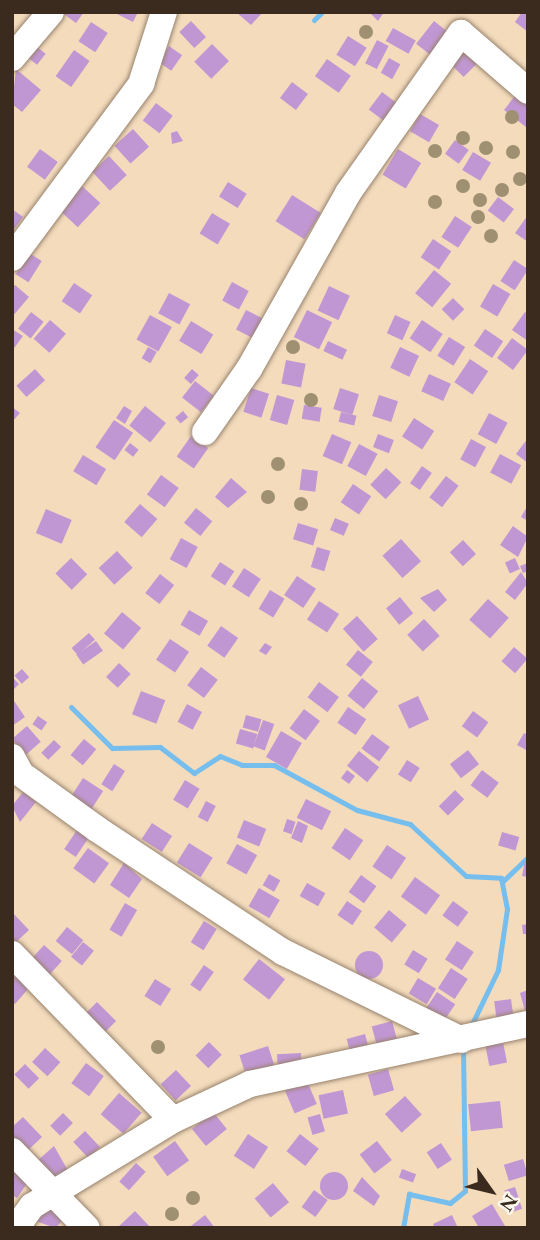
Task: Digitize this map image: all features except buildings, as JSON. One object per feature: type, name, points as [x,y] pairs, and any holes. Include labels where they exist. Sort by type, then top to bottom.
[{"type":"street","points":[[12,58],[51,12]]},
{"type":"street","points":[[12,258],[141,84],[164,12]]},
{"type":"street","points":[[205,432],[256,357],[348,193],[461,33],[528,91]]},
{"type":"street","points":[[15,772],[282,952],[461,1040]]},
{"type":"street","points":[[12,954],[173,1120]]},
{"type":"street","points":[[16,1228],[32,1206],[54,1196],[173,1120],[250,1084],[528,1024]]},
{"type":"street","points":[[12,1151],[87,1228]]},
{"type":"waterway","points":[[314,20],[322,12]]},
{"type":"waterway","points":[[71,707],[112,748],[160,747],[194,773],[220,756],[242,765],[274,765],[357,810],[410,824],[466,876],[501,878],[507,909],[498,970],[470,1028]]},
{"type":"waterway","points":[[503,881],[528,857]]},
{"type":"waterway","points":[[403,1228],[409,1194],[450,1203],[465,1191],[463,1047]]}]
